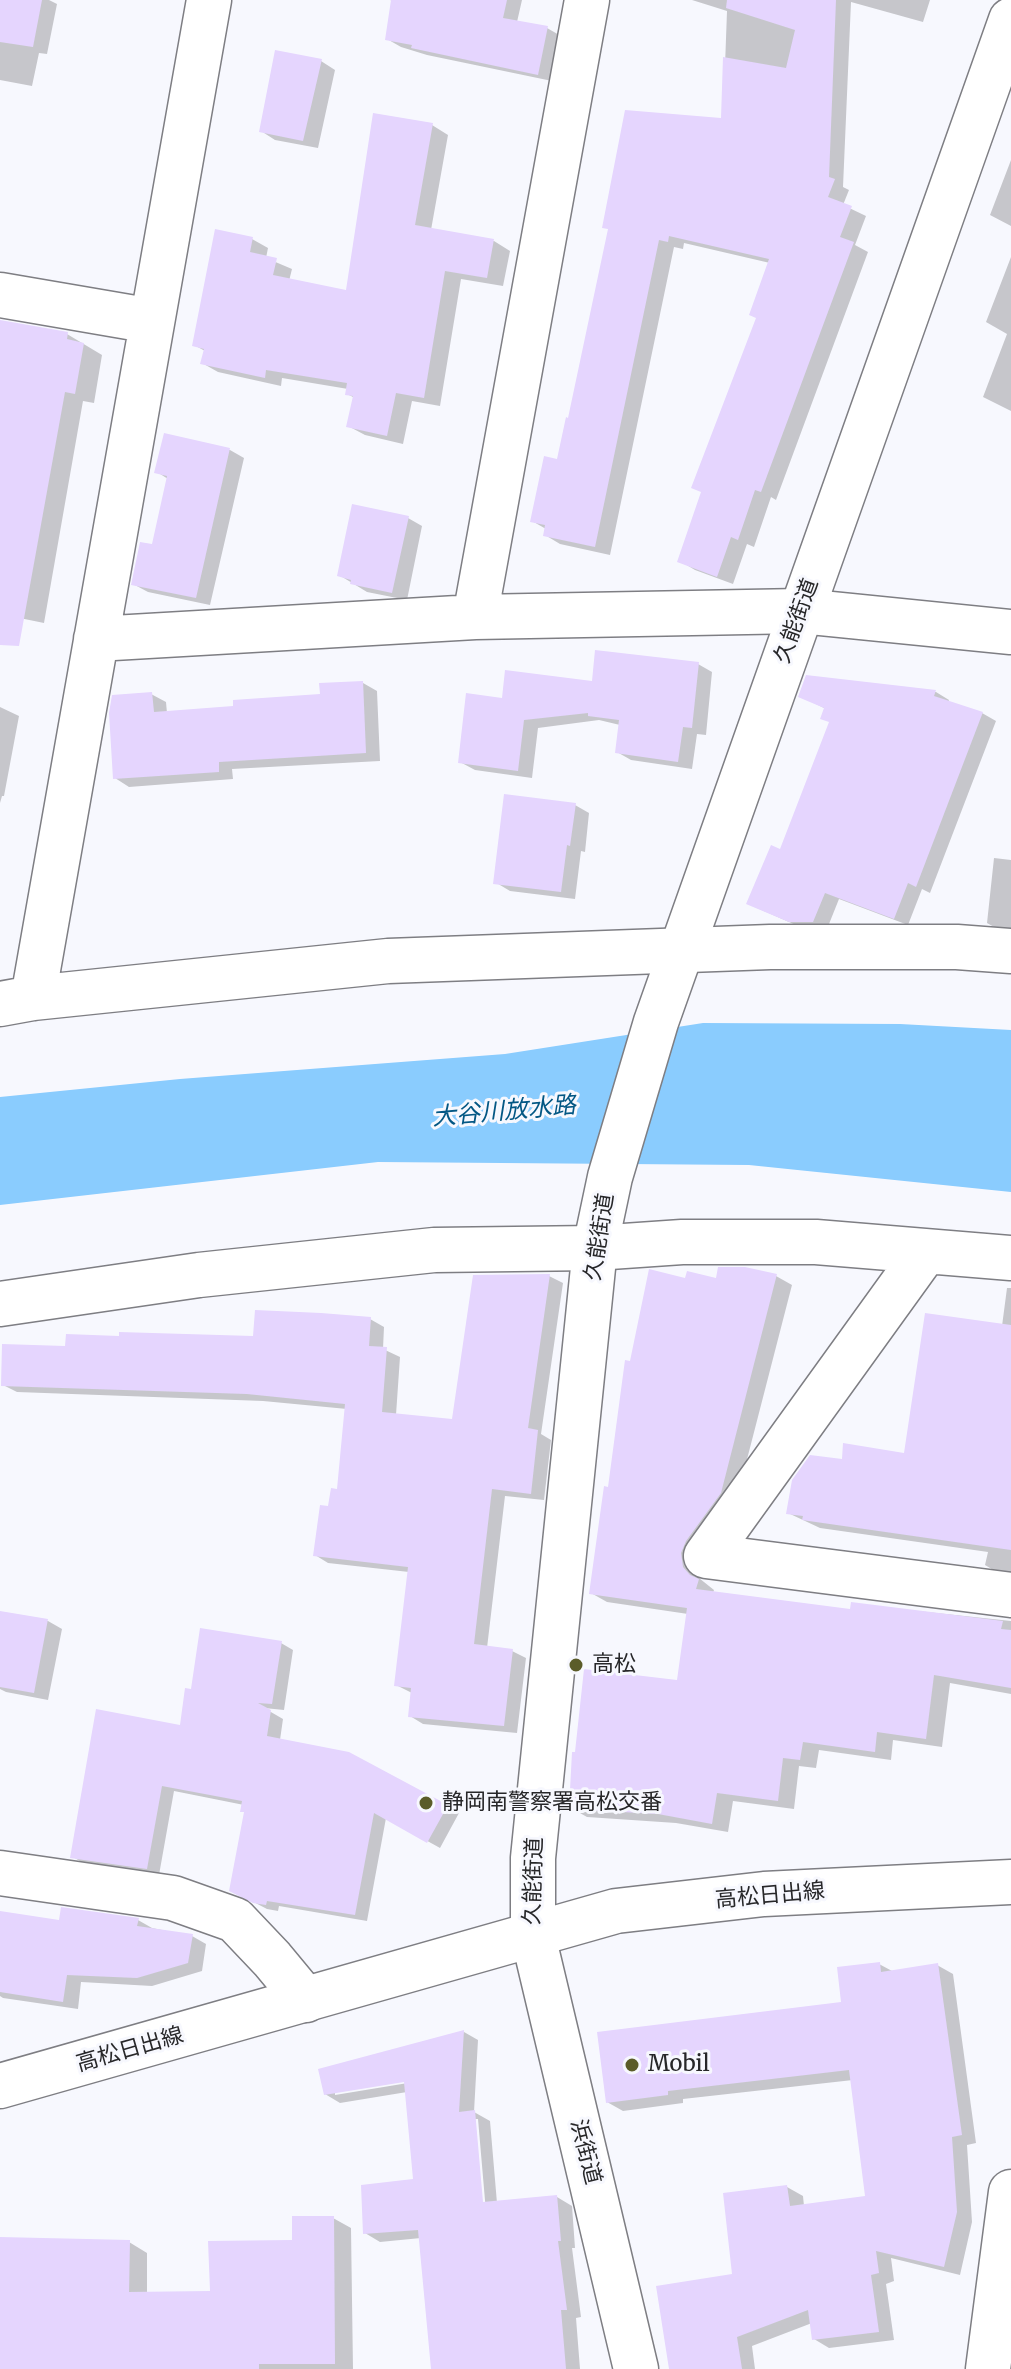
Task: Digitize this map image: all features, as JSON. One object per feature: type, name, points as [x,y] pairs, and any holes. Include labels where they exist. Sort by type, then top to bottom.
[{"type":"street","points":[[209,0],[96,639],[17,1001],[388,961],[770,947],[957,947],[1011,951]]},
{"type":"street","points":[[475,617],[587,0]]},
{"type":"street","name":"久能街道","points":[[306,2000],[533,1936],[533,1858],[595,1248],[610,1177],[680,952],[1007,43]]},
{"type":"street","points":[[0,295],[152,321]]},
{"type":"street","points":[[96,639],[475,617],[801,611],[1011,632]]},
{"type":"street","points":[[0,1304],[199,1275],[434,1250],[595,1248],[682,1242],[816,1242],[1011,1258]]},
{"type":"street","points":[[926,1251],[706,1556],[1011,1595]]},
{"type":"street","points":[[0,1873],[173,1898],[235,1920],[306,2000]]},
{"type":"street","name":"高松日出線","points":[[533,1936],[616,1911],[749,1896],[1011,1882]]},
{"type":"street","name":"浜街道","points":[[533,1936],[629,2328],[636,2369]]},
{"type":"street","name":"高松日出線","points":[[0,2086],[306,2000]]},
{"type":"street","points":[[988,2369],[1011,2192]]},
{"type":"water","name":"大谷川放水路","points":[[703,1023],[900,1024],[1011,1030],[1011,1192],[749,1165],[378,1162],[0,1205],[0,1097],[180,1079],[505,1054]]},
{"type":"building","points":[[0,0],[42,0],[33,47],[0,42]]},
{"type":"building","points":[[391,0],[507,0],[503,18],[548,26],[538,75],[385,40]]},
{"type":"building","points":[[727,0],[836,0],[829,177],[835,179],[828,197],[852,206],[840,237],[854,242],[761,492],[755,490],[738,540],[731,537],[717,577],[677,562],[701,492],[691,488],[756,318],[749,315],[769,259],[669,236],[668,242],[659,240],[595,547],[543,536],[545,525],[530,522],[544,456],[557,459],[568,418],[608,229],[602,228],[625,110],[721,118],[723,57],[786,68],[795,30],[726,8]]},
{"type":"building","points":[[275,50],[322,59],[303,141],[259,132]]},
{"type":"building","points":[[373,113],[433,123],[415,225],[494,239],[487,278],[445,271],[424,398],[396,393],[387,436],[346,427],[353,396],[345,395],[347,383],[266,370],[265,378],[200,364],[204,349],[192,346],[215,229],[253,237],[250,252],[277,258],[273,275],[346,290]]},
{"type":"building","points":[[0,320],[68,332],[67,339],[84,343],[75,394],[65,392],[19,646],[0,645]]},
{"type":"building","points":[[164,433],[230,448],[196,598],[131,585],[140,542],[152,544],[167,476],[154,473]]},
{"type":"building","points":[[352,504],[409,516],[392,593],[350,584],[351,580],[337,576]]},
{"type":"building","points":[[595,650],[699,662],[692,728],[683,727],[678,762],[615,753],[619,720],[588,716],[588,713],[524,720],[518,771],[458,763],[466,693],[502,698],[505,670],[592,681]]},
{"type":"building","points":[[806,675],[936,690],[934,696],[983,712],[916,887],[908,883],[894,919],[825,893],[813,922],[789,922],[746,904],[771,845],[780,849],[829,722],[820,719],[824,708],[798,697]]},
{"type":"building","points":[[363,681],[366,753],[219,762],[219,772],[113,779],[109,713],[112,695],[152,692],[154,712],[233,706],[233,700],[320,694],[319,683]]},
{"type":"building","points":[[504,794],[576,803],[561,892],[493,884]]},
{"type":"building","points":[[718,1267],[745,1267],[777,1274],[721,1493],[686,1541],[681,1553],[683,1567],[699,1579],[696,1589],[850,1609],[851,1602],[1003,1621],[1001,1629],[1011,1630],[1011,1688],[934,1675],[926,1739],[877,1732],[875,1752],[803,1742],[800,1760],[783,1758],[778,1801],[717,1793],[712,1824],[658,1814],[569,1809],[572,1752],[575,1752],[584,1669],[677,1680],[687,1608],[589,1594],[604,1486],[608,1487],[625,1360],[630,1361],[649,1269],[685,1278],[687,1271],[716,1278]]},
{"type":"building","points":[[550,1274],[528,1428],[538,1430],[531,1494],[492,1489],[474,1644],[513,1649],[504,1726],[408,1717],[411,1688],[394,1686],[408,1567],[313,1556],[320,1505],[328,1506],[331,1488],[337,1489],[345,1404],[247,1394],[1,1386],[2,1344],[65,1346],[66,1334],[119,1336],[119,1332],[253,1336],[255,1310],[321,1313],[371,1317],[369,1346],[387,1347],[382,1412],[452,1419],[473,1275]]},
{"type":"building","points":[[925,1313],[1011,1325],[1011,1550],[802,1520],[803,1516],[786,1514],[792,1480],[810,1455],[842,1459],[843,1443],[904,1453]]},
{"type":"building","points":[[0,1611],[48,1619],[34,1693],[0,1687]]},
{"type":"building","points":[[200,1628],[282,1641],[272,1704],[258,1703],[271,1710],[267,1736],[349,1752],[448,1805],[427,1843],[374,1813],[355,1915],[267,1901],[266,1905],[253,1903],[229,1891],[244,1812],[240,1812],[242,1801],[162,1786],[147,1869],[70,1858],[96,1709],[180,1725],[185,1688],[191,1689]]},
{"type":"building","points":[[61,1907],[139,1918],[137,1926],[193,1934],[188,1963],[137,1978],[67,1975],[63,2002],[0,1992],[0,1911],[59,1920]]},
{"type":"building","points":[[880,1962],[881,1972],[938,1963],[962,2135],[952,2137],[957,2212],[944,2267],[876,2251],[879,2273],[871,2275],[879,2332],[812,2340],[808,2310],[737,2337],[742,2369],[669,2369],[656,2286],[732,2274],[723,2193],[787,2185],[790,2206],[865,2196],[849,2070],[668,2091],[668,2095],[606,2103],[597,2032],[841,2002],[837,1967]]},
{"type":"building","points":[[464,2030],[459,2112],[475,2110],[483,2202],[557,2195],[561,2241],[558,2241],[567,2310],[561,2310],[566,2369],[431,2369],[418,2230],[363,2234],[361,2185],[413,2179],[404,2082],[324,2095],[318,2069]]},
{"type":"building","points":[[292,2216],[334,2216],[335,2364],[259,2364],[259,2369],[0,2369],[0,2237],[130,2240],[129,2292],[210,2291],[208,2241],[292,2240]]},
{"type":"place","name":"高松","points":[[576,1665]]},
{"type":"place","name":"静岡南警察署高松交番","points":[[426,1803]]},
{"type":"place","name":"Mobil","points":[[632,2065]]}]
